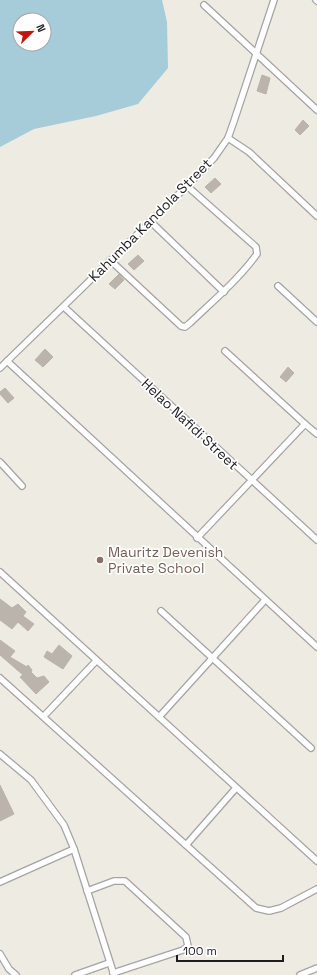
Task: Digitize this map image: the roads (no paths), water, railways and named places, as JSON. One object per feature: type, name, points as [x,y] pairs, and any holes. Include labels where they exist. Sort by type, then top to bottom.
[{"type":"street","name":"Kahumba Kandola Street","points":[[0,368],[64,307],[214,158],[228,138],[274,0]]},
{"type":"street","points":[[204,5],[317,110]]},
{"type":"street","points":[[228,138],[249,152],[317,216]]},
{"type":"street","points":[[110,260],[181,326],[185,326],[190,323],[224,292],[257,254],[256,248],[187,186]]},
{"type":"street","points":[[150,222],[224,292]]},
{"type":"street","points":[[278,286],[317,322]]},
{"type":"street","name":"Helao Nafidi Street","points":[[64,307],[317,540]]},
{"type":"street","points":[[225,351],[317,434]]},
{"type":"street","points":[[7,361],[197,538],[317,647]]},
{"type":"street","points":[[197,538],[305,424]]},
{"type":"street","points":[[0,462],[22,486]]},
{"type":"street","points":[[0,572],[317,861]]},
{"type":"street","points":[[159,718],[265,600]]},
{"type":"street","points":[[161,611],[311,748]]},
{"type":"street","points":[[44,716],[96,661]]},
{"type":"street","points":[[0,678],[256,908],[269,911],[281,908],[317,889]]},
{"type":"street","points":[[0,754],[31,780],[64,825],[74,849],[109,963],[113,974],[183,950],[188,946],[186,937],[125,881],[114,881],[87,891]]},
{"type":"street","points":[[186,845],[236,788]]},
{"type":"street","points":[[0,882],[74,849]]},
{"type":"street","points":[[0,955],[9,969],[16,975]]},
{"type":"street","points":[[75,975],[109,963]]},
{"type":"street","points":[[300,975],[317,968]]},
{"type":"water","points":[[0,0],[162,0],[167,22],[168,68],[138,104],[96,116],[34,129],[0,147]]},
{"type":"place","name":"Mauritz Devenish Private School","points":[[100,560]]}]
